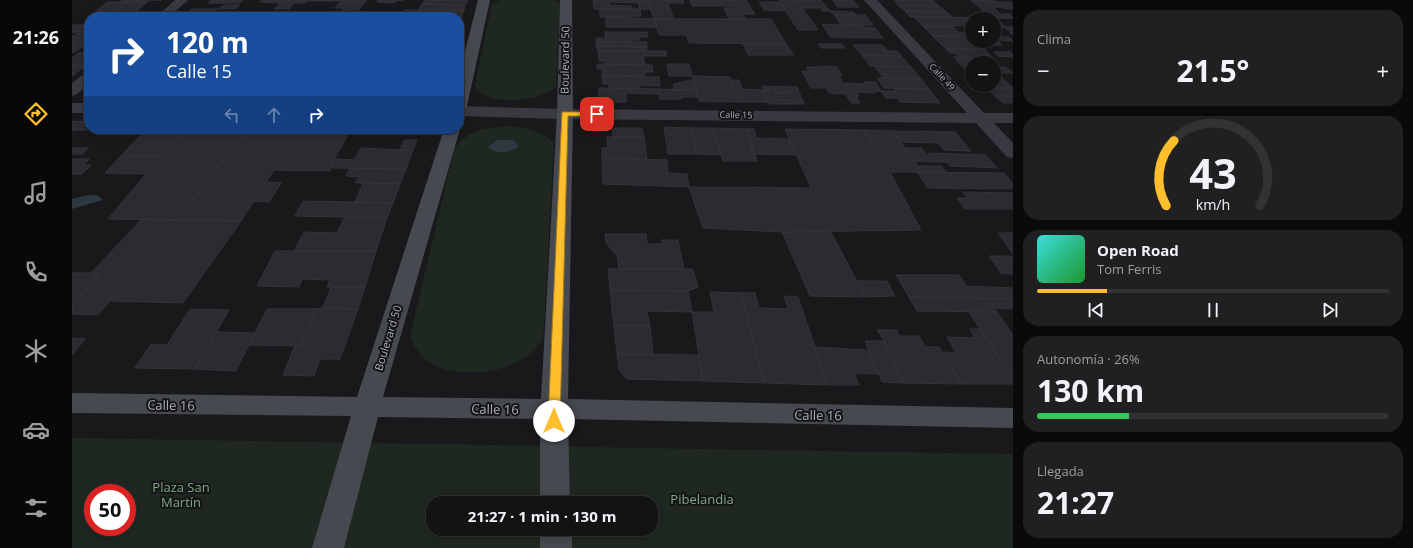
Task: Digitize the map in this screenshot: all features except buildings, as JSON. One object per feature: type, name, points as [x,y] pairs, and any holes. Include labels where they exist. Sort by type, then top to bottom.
[{"type":"main road","points":[[464,85],[484,0]]},
{"type":"main road","name":"Boulevard 50","points":[[556,496],[554,409],[565,114],[566,0]]},
{"type":"main road","name":"Boulevard 50","points":[[328,548],[367,407],[450,134]]},
{"type":"main road","name":"Calle 16","points":[[72,403],[554,409],[1013,418]]},
{"type":"main road","points":[[556,536],[556,548]]},
{"type":"street","points":[[168,12],[182,0]]},
{"type":"street","name":"Calle 49","points":[[870,0],[1013,153]]},
{"type":"street","points":[[72,91],[84,81]]},
{"type":"street","points":[[72,108],[84,108]]},
{"type":"street","name":"Calle 15","points":[[464,111],[565,114],[1013,118]]},
{"type":"green space","points":[[500,0],[555,0],[560,3],[556,88],[548,93],[528,99],[504,100],[484,95],[476,89],[475,84],[492,4]]},
{"type":"green space","points":[[506,126],[532,130],[543,135],[554,143],[544,328],[542,339],[536,348],[527,356],[505,367],[478,372],[452,371],[435,366],[425,359],[418,351],[410,336],[454,150],[464,138],[476,131]]},
{"type":"green space","name":"Plaza San Martín","points":[[72,438],[555,445],[586,447],[1013,454],[1013,548],[72,548]]},
{"type":"shaded area","points":[[497,140],[513,140],[519,146],[507,152],[499,152],[488,147]]},
{"type":"shaded area","points":[[89,195],[97,195],[103,200],[72,209],[72,199]]},
{"type":"route","points":[[554,421],[565,114],[597,114]]},
{"type":"park label","name":"Pibelandia","points":[[702,499]]}]
